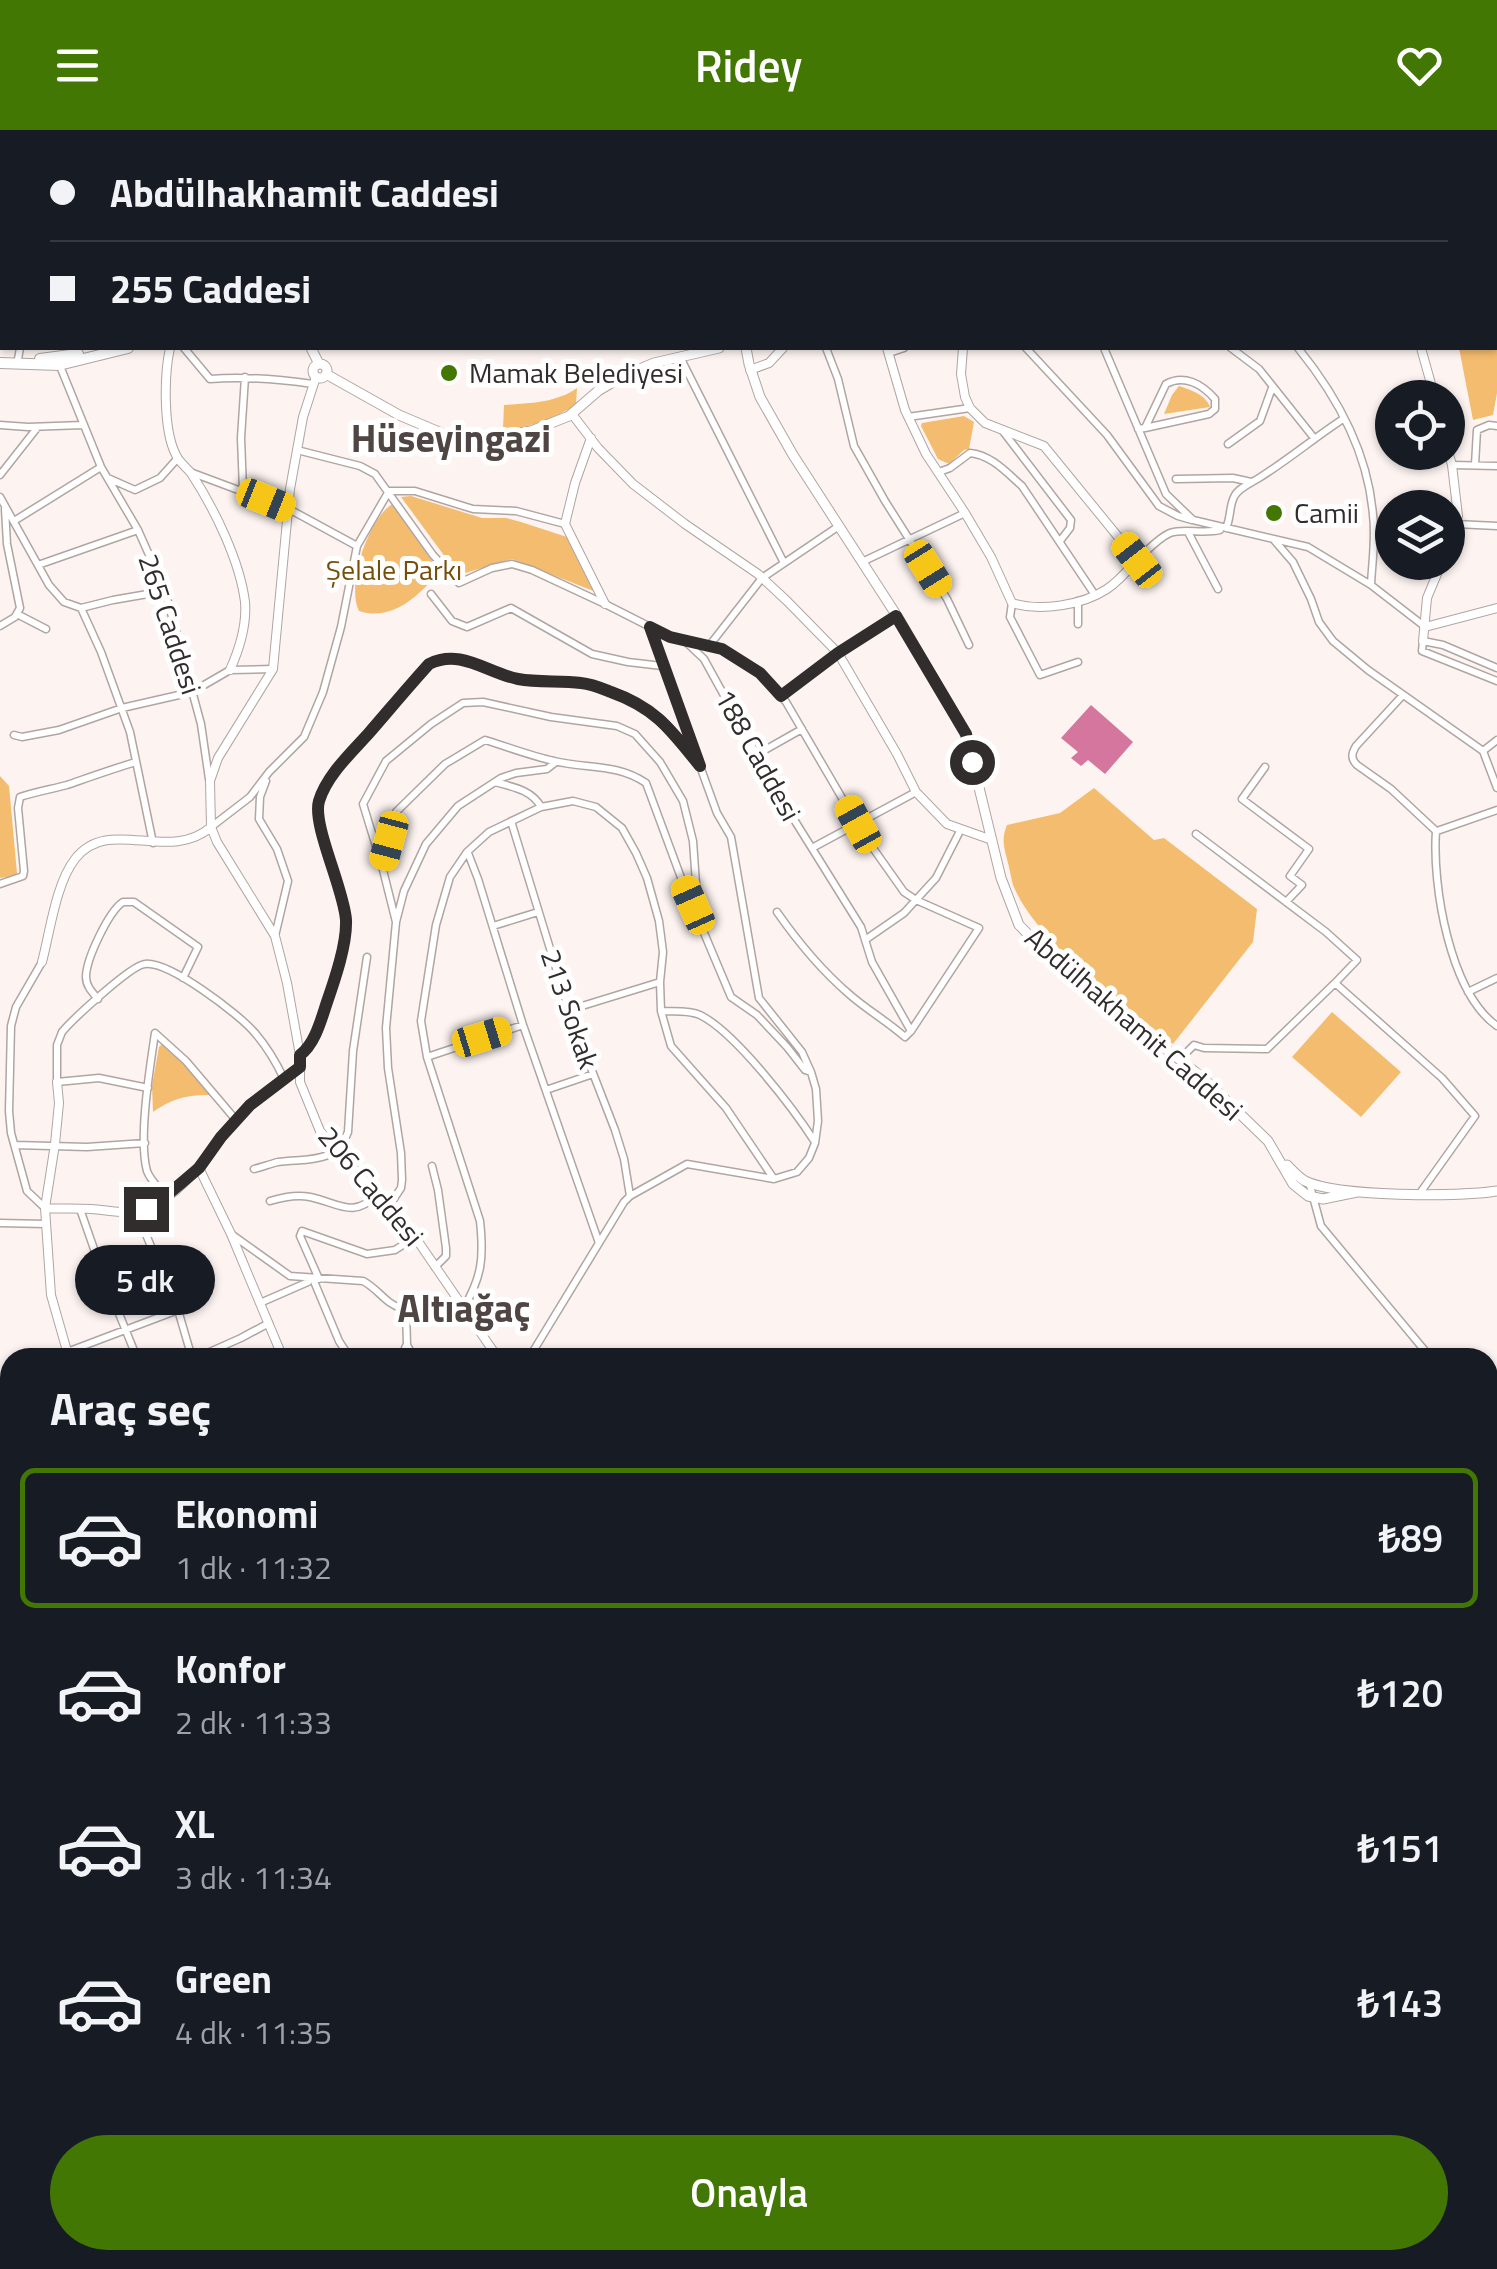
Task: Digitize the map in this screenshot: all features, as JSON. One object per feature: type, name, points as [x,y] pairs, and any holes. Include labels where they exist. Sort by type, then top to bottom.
[{"type":"main road","points":[[0,360],[19,353],[57,358],[98,350]]},
{"type":"main road","points":[[0,360],[59,364],[119,350]]},
{"type":"main road","points":[[312,350],[325,367],[319,378],[464,443],[531,431],[572,414],[622,376],[654,363],[711,350]]},
{"type":"main road","name":"Abdülhakhamit Caddesi","points":[[746,350],[760,398],[966,734],[1000,878],[1019,926],[1054,961],[1203,1078],[1268,1141],[1301,1182]]},
{"type":"main road","points":[[1301,1182],[1358,1192],[1497,1191]]},
{"type":"main road","points":[[1301,1182],[1312,1197],[1323,1199],[1358,1192]]},
{"type":"street","points":[[170,350],[166,410],[172,446],[220,525],[241,584],[245,606],[240,648],[230,670]]},
{"type":"street","points":[[186,350],[210,379],[319,378]]},
{"type":"street","points":[[750,370],[769,362],[781,350]]},
{"type":"street","points":[[827,350],[854,446],[947,598],[969,645]]},
{"type":"street","points":[[888,350],[908,416],[926,454],[990,557],[1012,603],[1010,617],[1040,674],[1078,662]]},
{"type":"street","points":[[963,350],[962,374],[970,408],[986,422],[1044,446],[1137,560]]},
{"type":"street","points":[[1028,350],[1108,435],[1159,506],[1192,520],[1308,547],[1371,585],[1425,627]]},
{"type":"street","points":[[1105,350],[1142,428],[1166,494],[1192,520]]},
{"type":"street","points":[[1234,350],[1259,369],[1314,438]]},
{"type":"street","points":[[1300,350],[1319,374],[1344,418],[1369,480],[1374,520],[1371,585]]},
{"type":"street","points":[[1421,350],[1430,380]]},
{"type":"street","points":[[680,357],[784,563]]},
{"type":"street","name":"265 Caddesi","points":[[59,364],[101,466],[138,530],[165,591],[202,724],[210,780]]},
{"type":"street","points":[[243,490],[240,438],[244,376]]},
{"type":"street","name":"206 Caddesi","points":[[319,378],[303,417],[297,450],[273,669],[226,744],[210,780],[212,827],[217,842],[276,936],[300,1055],[300,1082],[320,1131],[415,1237],[491,1348]]},
{"type":"street","points":[[1178,378],[1193,382],[1215,399],[1215,409],[1209,414],[1142,428],[1170,381],[1178,378]]},
{"type":"street","points":[[1228,444],[1260,420],[1272,387]]},
{"type":"street","points":[[908,416],[970,408]]},
{"type":"street","points":[[572,414],[633,484],[762,578],[838,653],[916,792],[947,824],[992,840]]},
{"type":"street","points":[[1012,603],[1058,605],[1096,595],[1172,532],[1208,533],[1226,528],[1233,498],[1239,490],[1344,418]]},
{"type":"street","points":[[0,425],[83,424]]},
{"type":"street","points":[[1476,466],[1477,430],[1497,426]]},
{"type":"street","points":[[0,475],[38,427]]},
{"type":"street","points":[[1002,429],[1072,520],[1060,541]]},
{"type":"street","points":[[590,438],[565,524],[606,604]]},
{"type":"street","points":[[297,450],[360,466],[375,474],[434,556],[459,583],[512,564],[606,604],[670,637],[722,649],[760,673],[781,696],[904,892],[979,928],[904,1038],[851,996],[797,941],[777,912]]},
{"type":"street","points":[[939,472],[970,454],[983,455],[1022,486],[1096,595]]},
{"type":"street","points":[[108,478],[135,490],[160,478],[177,459]]},
{"type":"street","points":[[14,521],[101,466]]},
{"type":"street","points":[[1465,466],[1497,466]]},
{"type":"street","points":[[189,471],[288,509],[357,546]]},
{"type":"street","points":[[1176,479],[1233,478],[1252,482]]},
{"type":"street","points":[[389,491],[414,492],[473,509],[516,511],[565,524]]},
{"type":"street","points":[[300,1067],[250,1105],[199,1168],[146,1209],[126,1212],[44,1208],[27,1191],[8,1110],[11,1026],[16,1008],[42,962],[67,872],[82,851],[100,842],[178,842],[202,835],[250,796],[304,737],[323,692],[357,546],[389,491]]},
{"type":"street","points":[[0,497],[50,585],[64,602],[82,608],[165,591]]},
{"type":"street","points":[[0,626],[20,608],[11,571],[5,506]]},
{"type":"street","points":[[862,562],[965,513]]},
{"type":"street","points":[[1465,524],[1497,526]]},
{"type":"street","points":[[709,646],[762,578],[839,526]]},
{"type":"street","points":[[38,565],[138,530]]},
{"type":"street","points":[[1188,532],[1218,589]]},
{"type":"street","points":[[1274,540],[1293,562],[1319,622],[1332,640],[1483,751],[1497,788]]},
{"type":"street","points":[[1434,580],[1427,598],[1422,651],[1497,681]]},
{"type":"street","points":[[431,594],[452,621],[467,627],[511,608],[592,654],[664,666]]},
{"type":"street","points":[[1078,600],[1078,624]]},
{"type":"street","points":[[82,608],[130,732],[154,843]]},
{"type":"street","points":[[1425,627],[1497,608]]},
{"type":"street","points":[[16,614],[46,629]]},
{"type":"street","points":[[781,696],[896,616]]},
{"type":"street","points":[[535,1348],[630,1196],[687,1164],[774,1179],[797,1172],[810,1158],[815,1143],[818,1121],[811,1072],[802,1052],[759,998],[731,837],[717,813],[650,627]]},
{"type":"street","name":"188 Caddesi","points":[[685,641],[704,659],[756,755],[861,927],[872,962],[911,1031]]},
{"type":"street","points":[[1423,641],[1443,645],[1497,668]]},
{"type":"street","points":[[300,1055],[312,1042],[324,1010],[336,975],[346,923],[320,822],[320,800],[338,768],[429,664],[446,656],[458,658],[516,679],[587,683],[626,697],[665,724],[700,766]]},
{"type":"street","points":[[14,735],[59,730],[122,708],[192,692],[230,670],[273,669]]},
{"type":"street","points":[[1403,695],[1352,753],[1357,765],[1391,789],[1436,831],[1440,899],[1452,952],[1468,992],[1487,1019],[1497,1025]]},
{"type":"street","points":[[396,922],[362,804],[386,762],[463,703],[484,702],[617,726],[634,734],[660,762],[683,801],[693,841],[697,898],[693,905]]},
{"type":"street","points":[[756,755],[802,728]]},
{"type":"street","points":[[382,866],[396,812],[445,764],[485,740],[556,762],[608,767],[633,774],[646,783],[731,997],[757,1015],[804,1070],[811,1072]]},
{"type":"street","points":[[1483,751],[1497,740]]},
{"type":"street","points":[[0,884],[16,880],[24,871],[20,797],[136,762]]},
{"type":"street","points":[[389,1206],[401,1188],[402,1173],[386,1028],[396,922],[404,891],[419,856],[458,806],[494,782],[556,762]]},
{"type":"street","points":[[1265,767],[1242,799],[1309,850],[1290,876],[1302,885],[1286,902]]},
{"type":"street","points":[[269,772],[260,797],[260,819],[288,881],[276,936]]},
{"type":"street","points":[[494,782],[522,790],[536,798],[541,807]]},
{"type":"street","points":[[812,848],[916,792]]},
{"type":"street","points":[[231,1234],[290,1276],[368,1283],[390,1303],[406,1310],[463,1309],[477,1286],[483,1249],[480,1221],[427,1056],[421,1021],[436,925],[450,877],[467,852],[489,832],[541,807],[573,801],[596,807],[622,828],[636,853],[659,921],[664,952],[661,1011],[671,1046],[731,1115],[774,1179]]},
{"type":"street","points":[[1436,831],[1497,810]]},
{"type":"street","name":"213 Sokak","points":[[510,821],[569,1010],[624,1159],[630,1196]]},
{"type":"street","points":[[865,940],[904,914],[936,878],[961,829]]},
{"type":"street","points":[[1180,1060],[1194,1045],[1267,1049],[1356,960],[1326,932],[1196,834]]},
{"type":"street","points":[[467,852],[599,1242]]},
{"type":"street","points":[[98,999],[87,983],[88,968],[114,908],[124,902],[134,902],[198,946],[183,978]]},
{"type":"street","points":[[493,926],[538,912]]},
{"type":"street","points":[[254,1169],[279,1162],[323,1159],[345,1142],[367,957]]},
{"type":"street","points":[[66,1348],[51,1295],[44,1208],[59,1103],[58,1039],[66,1026],[126,973],[142,964],[158,964],[246,1023],[264,1044],[284,1079]]},
{"type":"street","points":[[1468,992],[1497,978]]},
{"type":"street","points":[[569,1010],[660,982]]},
{"type":"street","points":[[1336,983],[1442,1078],[1475,1116],[1420,1193]]},
{"type":"street","points":[[661,1011],[697,1013],[718,1027],[776,1089],[815,1143]]},
{"type":"street","points":[[427,1056],[523,1026]]},
{"type":"street","points":[[166,1196],[148,1172],[145,1143],[155,1034],[186,1061],[236,1120]]},
{"type":"street","points":[[546,1090],[593,1074]]},
{"type":"street","points":[[57,1082],[99,1078],[148,1088]]},
{"type":"street","points":[[14,1145],[87,1147],[145,1143]]},
{"type":"street","points":[[432,1166],[446,1248],[446,1256],[436,1267]]},
{"type":"street","points":[[199,1168],[279,1348]]},
{"type":"street","name":"Abdülhakhamit Caddesi","points":[[1301,1182],[1312,1197],[1321,1226],[1422,1348]]},
{"type":"street","points":[[270,1201],[297,1196],[357,1208],[378,1194]]},
{"type":"street","points":[[80,1209],[132,1348]]},
{"type":"street","points":[[136,1211],[191,1348]]},
{"type":"street","points":[[0,1222],[46,1224]]},
{"type":"street","points":[[343,1348],[300,1236],[302,1231],[367,1254],[395,1250],[415,1237]]},
{"type":"street","points":[[260,1303],[316,1279]]},
{"type":"street","points":[[84,1348],[178,1310]]},
{"type":"street","points":[[406,1310],[409,1348]]},
{"type":"street","points":[[218,1348],[269,1323]]},
{"type":"green space","points":[[1459,350],[1497,350],[1493,415],[1473,420]]},
{"type":"green space","points":[[1179,386],[1202,396],[1210,407],[1164,414]]},
{"type":"green space","points":[[577,388],[576,405],[568,410],[532,425],[503,429],[504,405],[552,399]]},
{"type":"green space","points":[[964,416],[974,422],[969,449],[949,464],[938,459],[921,426]]},
{"type":"green space","points":[[411,496],[482,518],[506,518],[567,537],[596,592],[512,559],[462,574],[454,569],[401,497]]},
{"type":"green space","name":"Şelale Parkı","points":[[392,504],[440,572],[394,610],[359,611],[357,570],[375,524]]},
{"type":"green space","points":[[0,776],[9,786],[17,873],[0,878]]},
{"type":"green space","points":[[1094,788],[1154,840],[1164,838],[1257,909],[1253,942],[1173,1044],[1061,951],[1025,907],[1013,885],[1004,844],[1007,825],[1060,813]]},
{"type":"green space","points":[[1332,1012],[1401,1072],[1361,1117],[1292,1057]]},
{"type":"green space","points":[[162,1044],[211,1095],[180,1098],[153,1112],[152,1085]]},
{"type":"shaded area","points":[[1091,705],[1133,742],[1105,774],[1088,760],[1081,766],[1071,758],[1078,752],[1061,738]]},
{"type":"place","name":"Mamak Belediyesi","points":[[449,373]]},
{"type":"place","name":"Camii","points":[[1274,513]]},
{"type":"district","name":"Hüseyingazi","points":[[451,439]]},
{"type":"district","name":"Altıağaç","points":[[464,1309]]},
{"type":"route","points":[[146,1209],[199,1168],[250,1105],[300,1067],[300,1055],[312,1042],[336,975],[346,923],[320,822],[320,800],[338,768],[429,664],[446,656],[458,658],[516,679],[587,683],[626,697],[665,724],[700,766],[650,627],[670,637],[722,649],[760,673],[781,696],[896,616],[966,734],[972,762]]}]
